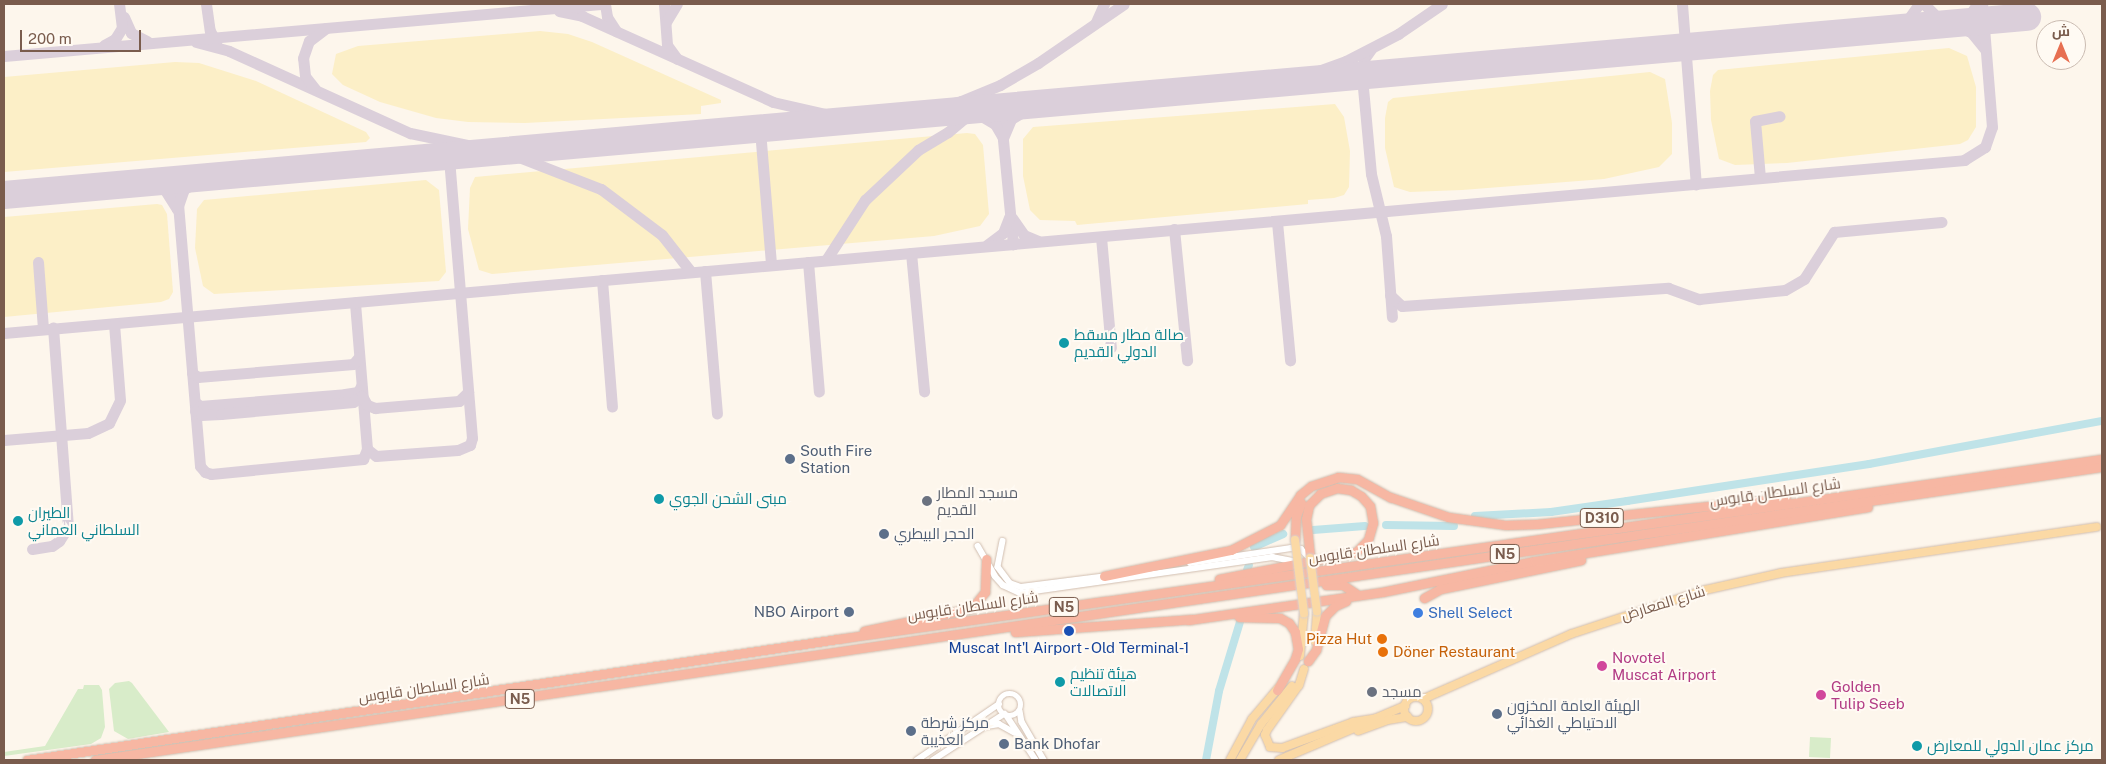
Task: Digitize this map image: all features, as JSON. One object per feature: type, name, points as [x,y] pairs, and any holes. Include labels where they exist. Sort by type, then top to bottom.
[{"type":"highway","name":"شارع السلطان قابوس","points":[[27,760],[838,639],[2102,459]]},
{"type":"highway","name":"شارع السلطان قابوس","points":[[95,760],[2102,467]]},
{"type":"highway","points":[[1306,665],[1316,650],[1325,616],[1341,602],[1476,572],[1665,542],[2065,472]]},
{"type":"highway","name":"D310","points":[[1302,502],[1311,486],[1329,478],[1348,477],[1410,505],[1448,517],[1513,525],[1903,488]]},
{"type":"highway","points":[[1104,576],[1132,573],[1231,550],[1280,525],[1302,502],[1320,494],[1345,488],[1361,496],[1372,512],[1371,535],[1362,548],[1351,554],[1153,594]]},
{"type":"highway","points":[[1296,544],[1296,516],[1302,502]]},
{"type":"highway","points":[[1302,502],[1306,519],[1310,558]]},
{"type":"highway","points":[[1424,598],[1456,585],[1665,542]]},
{"type":"highway","points":[[838,639],[884,625],[972,608],[985,592],[986,559]]},
{"type":"highway","points":[[1286,587],[1343,585],[1358,595]]},
{"type":"highway","points":[[1188,620],[1382,592]]},
{"type":"highway","points":[[944,636],[1268,616],[1289,623],[1298,649],[1291,670],[1277,690]]},
{"type":"highway","points":[[144,760],[160,752]]},
{"type":"main road","name":"شارع المعارض","points":[[1892,557],[1970,542],[2100,526]]},
{"type":"main road","name":"شارع المعارض","points":[[1423,699],[1571,634],[1675,599],[1766,576],[1892,557],[1985,547],[2100,526]]},
{"type":"main road","points":[[1970,542],[1985,547],[1999,538]]},
{"type":"main road","points":[[1231,757],[1252,719],[1297,663],[1305,633],[1296,544]]},
{"type":"main road","points":[[1310,558],[1317,612],[1315,640],[1299,685],[1267,730],[1265,735],[1270,747],[1282,748],[1353,722],[1377,718]]},
{"type":"main road","points":[[1242,757],[1261,724],[1306,665]]},
{"type":"main road","name":"شارع المعارض","points":[[1428,707],[1446,690]]},
{"type":"main road","points":[[1279,760],[1405,706],[1412,698],[1423,699],[1428,707],[1422,719],[1408,717],[1381,723],[1292,760]]},
{"type":"main road","points":[[1405,706],[1408,717]]},
{"type":"street","points":[[1003,541],[998,566],[1010,583],[1020,587],[1104,576]]},
{"type":"street","points":[[978,546],[1003,585],[1020,593],[1296,544],[1310,558]]},
{"type":"street","points":[[1132,573],[1272,558],[1298,562]]},
{"type":"street","points":[[917,760],[999,704],[1004,696],[1013,694],[1020,700],[1022,722],[1044,760]]},
{"type":"street","points":[[999,704],[1036,760]]},
{"type":"street","points":[[933,760],[1005,715],[1020,711]]},
{"type":"street","points":[[982,728],[999,724],[1020,736]]},
{"type":"green space","points":[[129,681],[169,732],[128,739],[114,731],[109,689],[115,683]]},
{"type":"green space","points":[[84,685],[99,685],[102,690],[105,727],[101,738],[91,744],[4,756],[4,752],[45,746],[78,689],[83,689]]},
{"type":"green space","points":[[1810,737],[1831,738],[1830,758],[1809,757]]},
{"type":"sand","points":[[540,31],[568,34],[592,42],[721,100],[721,103],[701,106],[701,114],[525,123],[468,122],[436,118],[380,102],[343,85],[332,74],[336,54],[358,46]]},
{"type":"sand","points":[[1949,48],[1967,56],[1976,87],[1976,127],[1968,140],[1960,144],[1787,163],[1735,165],[1719,159],[1711,120],[1710,91],[1713,75],[1718,70]]},
{"type":"sand","points":[[175,62],[199,63],[256,81],[366,132],[370,138],[366,142],[4,172],[4,77]]},
{"type":"sand","points":[[1650,72],[1665,79],[1672,123],[1672,154],[1659,167],[1604,179],[1462,190],[1410,192],[1394,187],[1385,148],[1385,118],[1388,102],[1393,98]]},
{"type":"sand","points":[[1335,104],[1344,117],[1350,151],[1349,187],[1344,195],[1334,198],[1308,200],[1308,204],[1077,225],[1075,221],[1040,220],[1030,210],[1023,176],[1023,139],[1033,127]]},
{"type":"sand","points":[[967,133],[975,134],[983,145],[989,214],[980,226],[934,236],[492,274],[479,270],[468,229],[470,188],[475,177]]},
{"type":"sand","points":[[426,180],[439,190],[446,272],[439,281],[214,294],[203,286],[195,248],[197,209],[204,200]]},
{"type":"sand","points":[[162,205],[167,214],[173,292],[169,299],[161,302],[4,317],[4,217]]},
{"type":"waterway","points":[[1475,516],[1551,512],[1627,501],[1869,464],[2102,421]]},
{"type":"waterway","points":[[1386,525],[1454,526]]},
{"type":"waterway","points":[[1313,530],[1365,526]]},
{"type":"waterway","points":[[1254,547],[1283,534]]},
{"type":"waterway","points":[[1247,570],[1249,565]]},
{"type":"waterway","points":[[1206,760],[1219,691],[1240,622]]},
{"type":"taxiway","points":[[104,45],[115,39],[122,28],[119,4]]},
{"type":"taxiway","points":[[206,4],[210,31],[216,42]]},
{"type":"taxiway","points":[[4,56],[601,4]]},
{"type":"taxiway","points":[[605,4],[607,17],[616,31]]},
{"type":"taxiway","points":[[664,4],[667,45],[677,59]]},
{"type":"taxiway","points":[[666,22],[677,4]]},
{"type":"taxiway","points":[[1096,22],[1104,4]]},
{"type":"taxiway","points":[[899,117],[961,101],[1000,85],[1038,63],[1124,4]]},
{"type":"taxiway","points":[[1260,86],[1299,78],[1346,61],[1398,34],[1442,4]]},
{"type":"taxiway","points":[[1682,4],[1696,184]]},
{"type":"taxiway","points":[[1888,30],[1907,21],[1919,4]]},
{"type":"taxiway","points":[[1924,4],[1938,18],[1971,32],[1985,49]]},
{"type":"taxiway","points":[[1953,24],[1969,16],[1977,4]]},
{"type":"taxiway","points":[[4,333],[1964,160],[1985,147],[1992,127],[1982,4]]},
{"type":"taxiway","points":[[559,11],[582,16],[773,102],[825,114],[888,118]]},
{"type":"taxiway","points":[[124,17],[131,33],[147,41]]},
{"type":"taxiway","points":[[315,89],[305,76],[303,58],[309,41],[326,28]]},
{"type":"taxiway","points":[[196,42],[229,51],[410,133],[477,147],[548,148]]},
{"type":"taxiway","points":[[1371,49],[1364,59],[1362,77],[1371,174],[1386,236],[1392,317]]},
{"type":"taxiway","points":[[826,260],[865,200],[918,150],[948,132],[973,111],[995,124],[1003,138],[1011,119],[1033,106]]},
{"type":"taxiway","points":[[1000,109],[1013,244]]},
{"type":"taxiway","points":[[1760,178],[1755,121],[1780,116]]},
{"type":"taxiway","points":[[760,130],[771,265]]},
{"type":"taxiway","points":[[506,152],[601,189],[662,235],[691,272]]},
{"type":"taxiway","points":[[367,449],[376,456],[458,450],[470,445],[472,438],[449,156]]},
{"type":"taxiway","points":[[144,183],[165,190],[177,209],[184,189],[204,178]]},
{"type":"taxiway","points":[[176,180],[200,466],[205,472],[211,474],[363,459],[367,449],[355,302]]},
{"type":"taxiway","points":[[987,245],[1003,233],[1009,217]]},
{"type":"taxiway","points":[[1012,218],[1024,235],[1038,241]]},
{"type":"taxiway","points":[[1277,222],[1290,360]]},
{"type":"taxiway","points":[[1390,295],[1402,306],[1668,288],[1699,299],[1785,290],[1804,279],[1834,232],[1942,222]]},
{"type":"taxiway","points":[[1174,229],[1187,360]]},
{"type":"taxiway","points":[[1101,237],[1111,348]]},
{"type":"taxiway","points":[[911,253],[924,391]]},
{"type":"taxiway","points":[[38,262],[43,329]]},
{"type":"taxiway","points":[[808,262],[819,392]]},
{"type":"taxiway","points":[[705,271],[717,413]]},
{"type":"taxiway","points":[[602,280],[612,407]]},
{"type":"taxiway","points":[[4,440],[88,433],[109,423],[120,400],[114,324]]},
{"type":"taxiway","points":[[32,549],[52,546],[59,541],[68,527],[53,328]]},
{"type":"taxiway","points":[[192,373],[198,377],[353,364],[359,357]]},
{"type":"taxiway","points":[[195,402],[200,406],[345,394],[358,392],[361,386]]},
{"type":"taxiway","points":[[195,411],[201,415],[221,414],[353,402],[362,396],[367,405],[375,408],[459,401],[468,392]]},
{"type":"runway","points":[[4,195],[2027,17]]},
{"type":"place","name":"صالة مطار مسقط الدولي القديم","points":[[1064,343]]},
{"type":"place","name":"South Fire Station","points":[[790,459]]},
{"type":"place","name":"مبنى الشحن الجوي","points":[[659,499]]},
{"type":"place","name":"مسجد المطار القديم","points":[[927,501]]},
{"type":"place","name":"الطيران السلطاني العماني","points":[[18,521]]},
{"type":"place","name":"الحجر البيطري","points":[[884,534]]},
{"type":"place","name":"NBO Airport","points":[[849,612]]},
{"type":"place","name":"Shell Select","points":[[1418,613]]},
{"type":"place","name":"Muscat Int'l Airport - Old Terminal-1","points":[[1069,631]]},
{"type":"place","name":"Pizza Hut","points":[[1382,639]]},
{"type":"place","name":"Döner Restaurant","points":[[1383,652]]},
{"type":"place","name":"Novotel Muscat Airport","points":[[1602,666]]},
{"type":"place","name":"هيئة تنظيم الاتصالات","points":[[1060,682]]},
{"type":"place","name":"مسجد","points":[[1372,692]]},
{"type":"place","name":"Golden Tulip Seeb","points":[[1821,695]]},
{"type":"place","name":"الهيئة العامة المخزون الاحتياطي الغذائي","points":[[1497,714]]},
{"type":"place","name":"مركز شرطة العذيبة","points":[[911,731]]},
{"type":"place","name":"Bank Dhofar","points":[[1004,744]]},
{"type":"place","name":"مركز عمان الدولي للمعارض","points":[[1917,746]]}]
